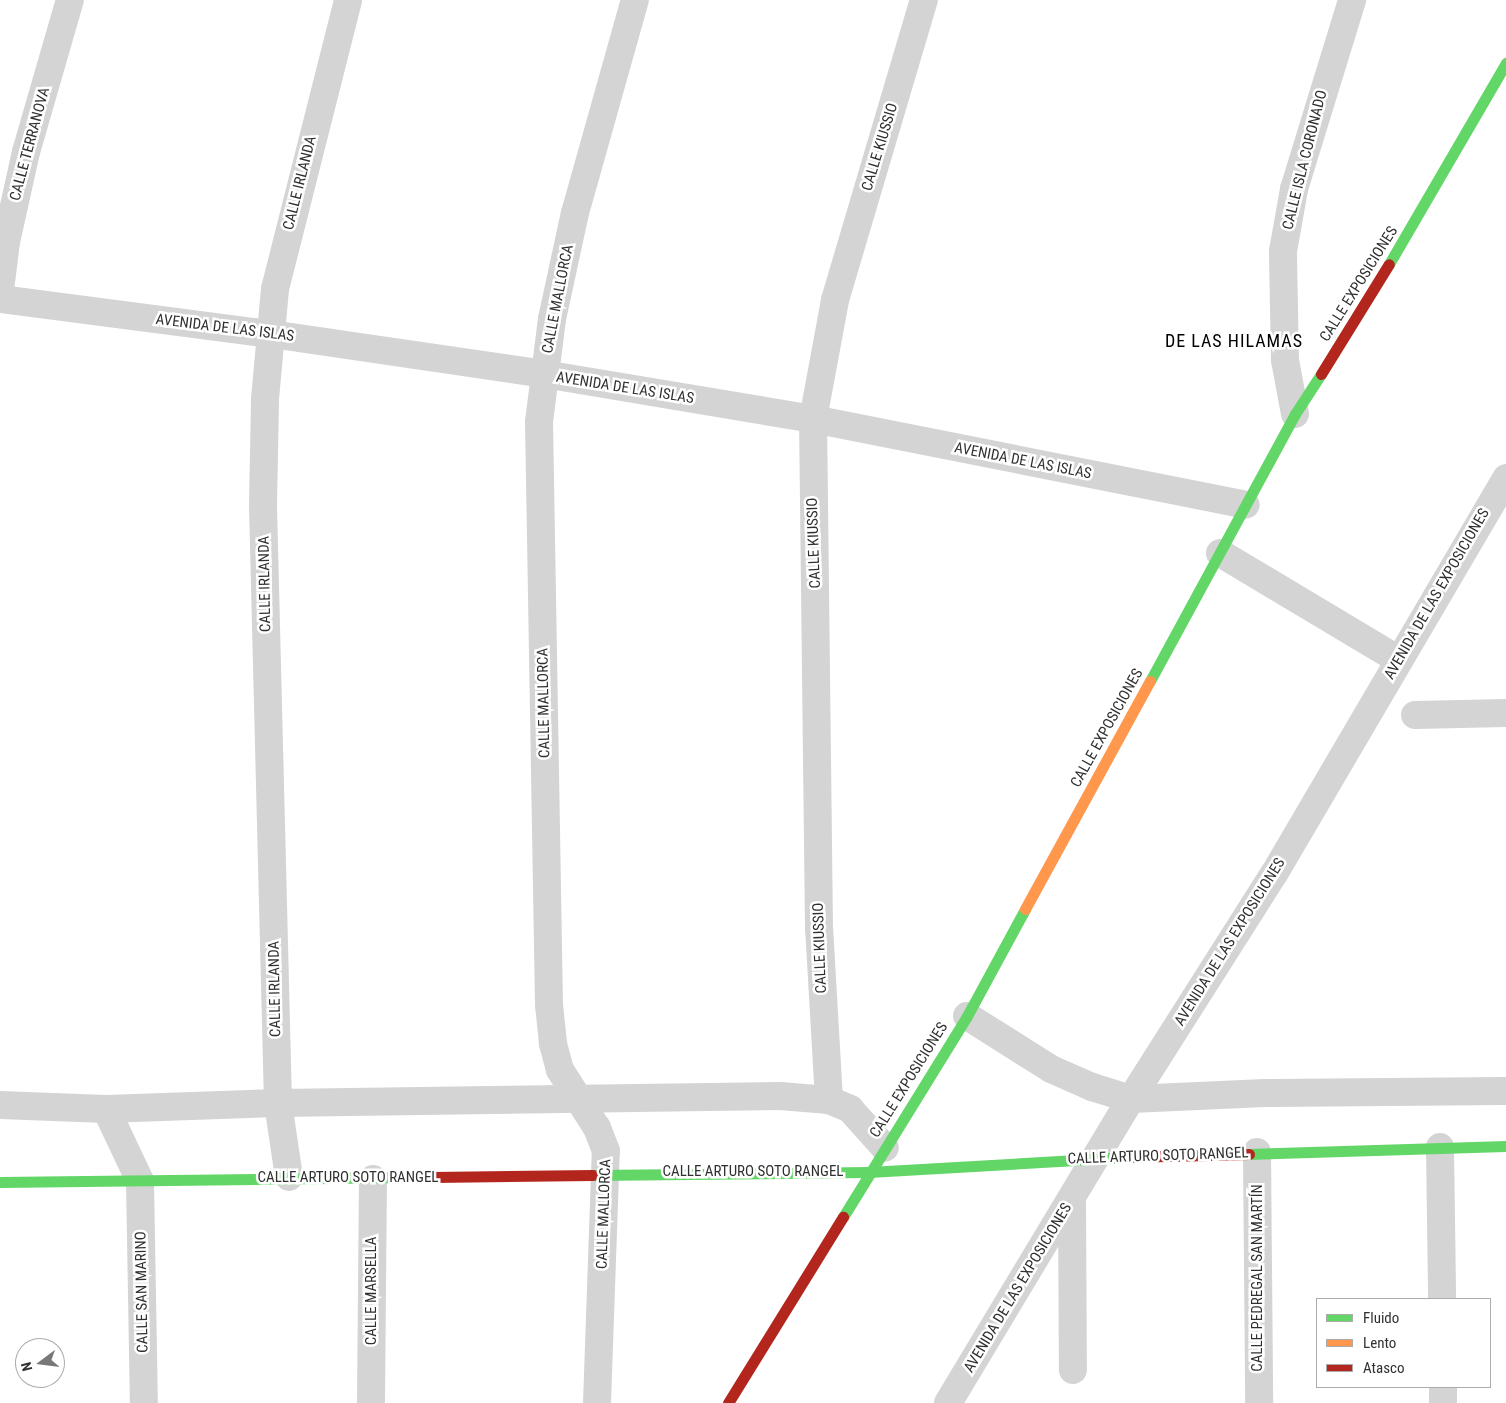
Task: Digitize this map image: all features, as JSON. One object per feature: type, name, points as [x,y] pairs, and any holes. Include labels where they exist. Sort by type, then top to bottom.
[{"type":"street","name":"CALLE TERRANOVA","points":[[0,290],[6,242],[26,152],[70,0]]},
{"type":"street","name":"CALLE IRLANDA","points":[[289,1178],[278,1103],[262,505],[265,400],[275,289],[291,218],[348,0]]},
{"type":"street","name":"CALLE MALLORCA","points":[[597,1403],[607,1173],[606,1151],[597,1128],[560,1070],[553,1043],[549,1005],[539,422],[552,319],[575,213],[635,0]]},
{"type":"street","name":"CALLE KIUSSIO","points":[[828,1100],[819,929],[813,419],[835,300],[924,0]]},
{"type":"street","name":"CALLE ISLA CORONADO","points":[[1295,414],[1285,360],[1283,251],[1294,189],[1352,0]]},
{"type":"street","name":"CALLE EXPOSICIONES","points":[[728,1403],[967,1016],[1295,414],[1378,285],[1506,63]]},
{"type":"street","name":"AVENIDA DE LAS ISLAS","points":[[0,299],[271,334],[544,374],[813,419],[1246,505]]},
{"type":"street","name":"AVENIDA DE LAS EXPOSICIONES","points":[[948,1403],[1131,1099],[1274,874],[1506,478]]},
{"type":"street","points":[[1220,553],[1398,660]]},
{"type":"street","points":[[1415,715],[1506,713]]},
{"type":"street","points":[[967,1016],[1051,1069],[1092,1087],[1131,1099],[1265,1093],[1506,1091]]},
{"type":"street","points":[[0,1105],[106,1109],[278,1103],[761,1096],[828,1100],[850,1109],[885,1148]]},
{"type":"street","points":[[106,1109],[140,1181]]},
{"type":"street","name":"CALLE ARTURO SOTO RANGEL","points":[[0,1182],[289,1178],[373,1179],[607,1173],[869,1172],[1097,1158],[1506,1146]]},
{"type":"street","points":[[1440,1147],[1442,1298]]},
{"type":"street","name":"CALLE PEDREGAL SAN MARTÍN","points":[[1257,1152],[1259,1403]]},
{"type":"street","name":"CALLE MARSELLA","points":[[371,1403],[373,1179]]},
{"type":"street","name":"CALLE SAN MARINO","points":[[140,1181],[144,1403]]},
{"type":"street","points":[[1072,1199],[1073,1370]]},
{"type":"street","points":[[1442,1388],[1443,1403]]},
{"type":"traffic: fast","points":[[1389,264],[1506,63]]},
{"type":"traffic: fast","points":[[1150,681],[1295,414],[1321,374]]},
{"type":"traffic: fast","points":[[843,1217],[967,1016],[1025,909]]},
{"type":"traffic: fast","points":[[1249,1154],[1506,1146]]},
{"type":"traffic: fast","points":[[593,1175],[869,1172],[1128,1157]]},
{"type":"traffic: fast","points":[[0,1182],[432,1177]]},
{"type":"traffic: slow","points":[[1025,909],[1150,681]]},
{"type":"traffic: jam","points":[[1321,374],[1389,264]]},
{"type":"traffic: jam","points":[[1128,1157],[1249,1154]]},
{"type":"traffic: jam","points":[[432,1177],[593,1175]]},
{"type":"traffic: jam","points":[[728,1403],[843,1217]]},
{"type":"district","name":"DE LAS HILAMAS","points":[[1234,341]]}]
